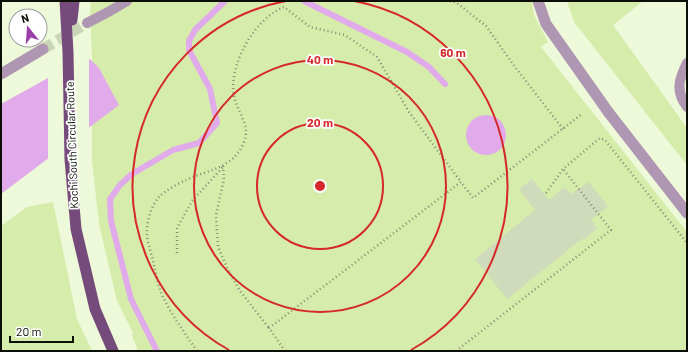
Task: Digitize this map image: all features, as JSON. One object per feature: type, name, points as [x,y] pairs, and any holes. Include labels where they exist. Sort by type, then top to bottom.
[{"type":"main road","name":"Kochi South Circular Route","points":[[66,1],[70,159],[76,229],[95,309],[114,351]]},
{"type":"main road","name":"Kochi South Circular Route","points":[[68,52],[74,1]]},
{"type":"street","points":[[538,1],[546,24],[609,113],[687,213]]},
{"type":"street","points":[[1,74],[42,49]]},
{"type":"lane","points":[[87,23],[127,1]]},
{"type":"lane","points":[[687,63],[681,75],[678,87],[687,107]]},
{"type":"path","points":[[450,1],[457,3],[486,26],[515,67],[563,129]]},
{"type":"path","points":[[177,253],[177,228],[192,201],[223,166],[236,156],[244,143],[247,134],[243,118],[234,97],[233,76],[243,48],[263,20],[274,10],[284,7],[310,27],[345,35],[376,57],[409,112],[473,198],[582,114]]},
{"type":"path","points":[[546,193],[563,168],[600,138],[605,140],[687,243]]},
{"type":"path","points":[[223,166],[224,180],[216,215],[218,247],[229,272],[240,291],[285,351]]},
{"type":"path","points":[[197,351],[162,296],[147,235],[149,216],[160,196],[185,180],[223,166]]},
{"type":"path","points":[[456,351],[611,230],[563,168]]},
{"type":"path","points":[[269,328],[461,182]]},
{"type":"green space","points":[[91,1],[532,1],[534,15],[548,42],[541,47],[687,232],[687,351],[138,351],[132,335],[133,333],[117,301],[99,224],[92,161]]},
{"type":"green space","points":[[567,1],[643,1],[613,25],[687,128],[687,165],[574,22]]},
{"type":"green space","points":[[53,202],[77,319],[92,351],[1,351],[1,226],[27,207]]},
{"type":"shaded area","points":[[90,59],[99,68],[119,105],[1,194],[1,104],[48,78]]},
{"type":"shaded area","points":[[486,115],[494,117],[500,121],[504,127],[506,135],[504,143],[500,149],[494,153],[486,155],[478,153],[472,149],[468,143],[466,135],[468,127],[472,121],[478,117]]},
{"type":"pier","points":[[89,57],[89,130],[48,161],[48,75]]},
{"type":"building","points":[[532,179],[549,200],[565,187],[571,194],[588,182],[608,206],[591,220],[597,228],[584,240],[583,238],[507,299],[475,259],[535,210],[519,189]]},
{"type":"waterway","points":[[157,351],[131,299],[111,221],[110,199],[120,185],[132,174],[173,150],[199,143],[217,123],[210,89],[189,50],[189,41],[195,30],[225,1]]},
{"type":"waterway","points":[[304,1],[407,52],[429,67],[445,84]]},
{"type":"tunnel","points":[[43,49],[87,23]]}]
